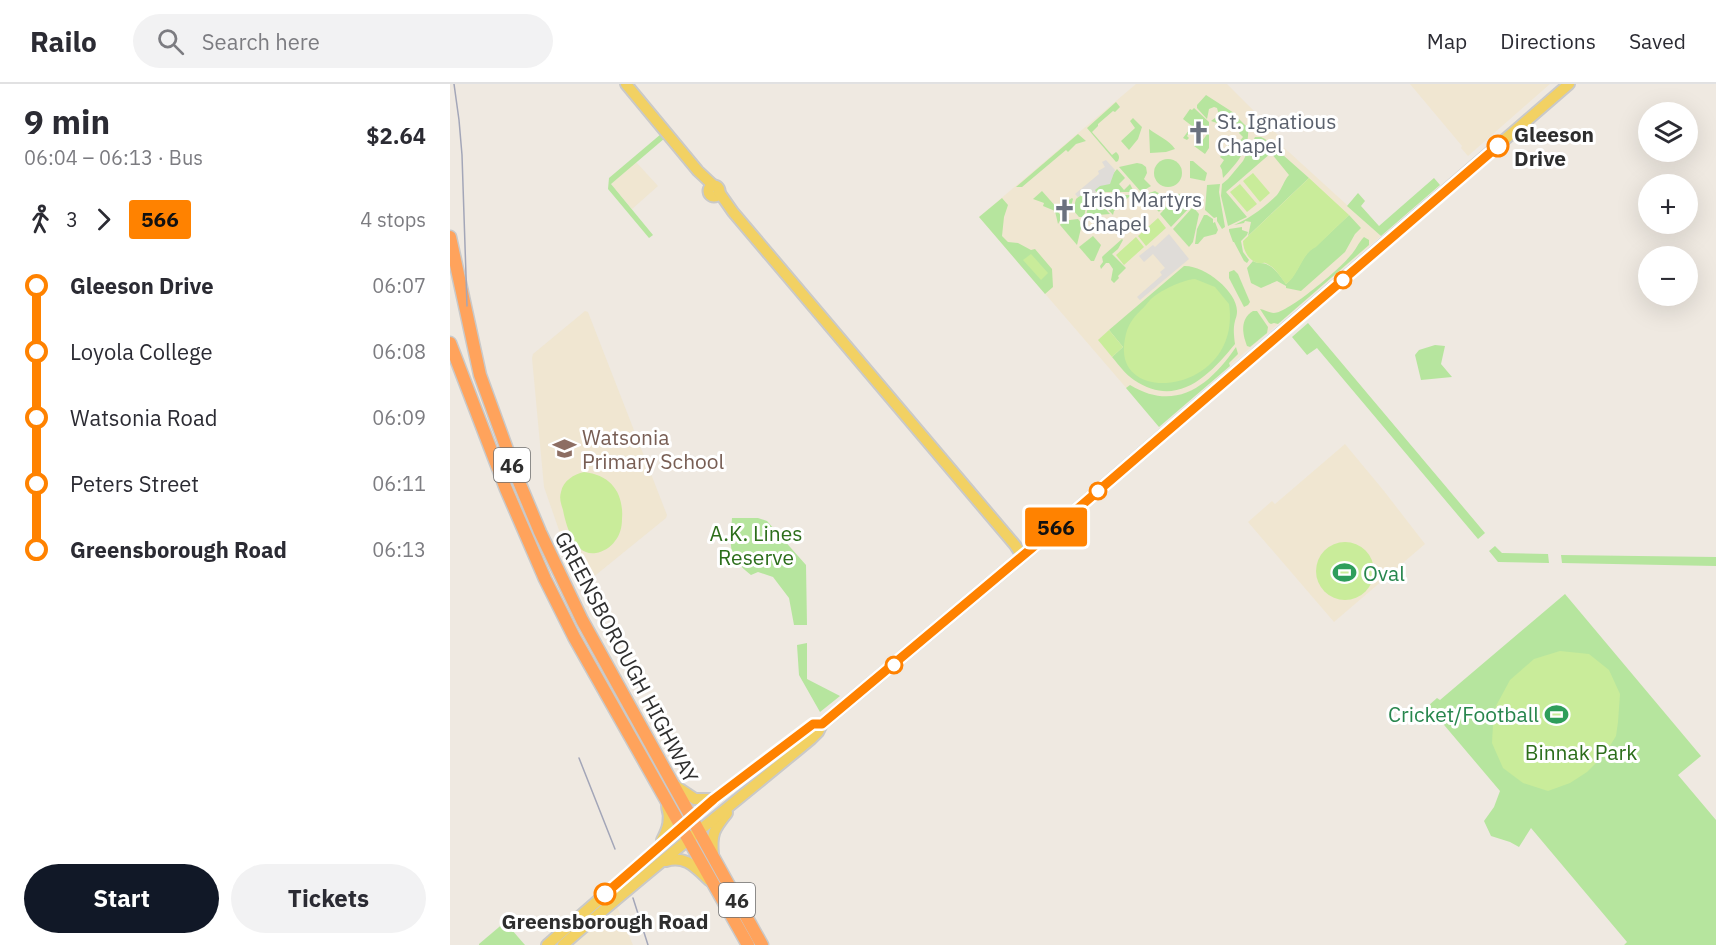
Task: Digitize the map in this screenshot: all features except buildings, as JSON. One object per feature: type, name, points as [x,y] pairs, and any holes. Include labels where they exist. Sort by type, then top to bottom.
[{"type":"highway","name":"GREENSBOROUGH HIGHWAY","points":[[450,237],[480,375],[517,477],[569,594],[691,818]]},
{"type":"highway","name":"GREENSBOROUGH HIGHWAY","points":[[450,343],[502,480],[545,579],[574,637],[681,826]]},
{"type":"highway","name":"46","points":[[691,818],[762,945]]},
{"type":"highway","name":"46","points":[[681,826],[748,945]]},
{"type":"main road","points":[[626,84],[714,191],[1016,544],[1022,556]]},
{"type":"main road","points":[[561,937],[681,826],[714,799],[804,737],[818,732],[822,724],[1022,556],[1569,84]]},
{"type":"main road","points":[[547,945],[663,862],[738,799],[804,737]]},
{"type":"main road","points":[[671,783],[695,799],[714,799]]},
{"type":"main road","points":[[655,850],[668,825],[669,811],[665,798]]},
{"type":"main road","points":[[713,855],[714,830],[738,799]]},
{"type":"main road","points":[[663,862],[677,859],[690,863],[713,884]]},
{"type":"shaded area","points":[[1136,84],[1227,84],[1282,139],[1279,143],[1381,236],[1159,426],[979,217]]},
{"type":"shaded area","points":[[1410,84],[1550,84],[1468,156]]},
{"type":"shaded area","points":[[1106,160],[1115,170],[1110,184],[1100,186],[1090,198],[1084,194],[1078,197],[1075,194],[1099,174],[1098,171],[1105,167],[1102,162]]},
{"type":"shaded area","points":[[636,162],[658,186],[632,209],[611,184]]},
{"type":"shaded area","points":[[1169,234],[1189,259],[1140,300],[1137,297],[1162,275],[1160,272],[1165,268],[1153,254],[1144,262],[1139,256],[1153,245],[1155,247]]},
{"type":"shaded area","name":"Watsonia Primary School","points":[[585,311],[588,312],[667,515],[581,587],[576,579],[544,487],[532,358],[533,354]]},
{"type":"shaded area","points":[[1345,444],[1425,544],[1334,622],[1248,522],[1272,501],[1275,504]]},
{"type":"shaded area","points":[[617,907],[633,945],[572,945],[596,925],[604,922]]},
{"type":"green space","points":[[1206,95],[1234,113],[1226,126],[1211,121],[1219,115],[1217,108],[1209,109],[1207,119],[1197,108]]},
{"type":"green space","points":[[1116,102],[1120,107],[1098,124],[1092,132],[1112,155],[1116,152],[1118,154],[1119,158],[1116,162],[1087,128]]},
{"type":"green space","points":[[1194,108],[1209,122],[1209,148],[1205,154],[1194,146],[1199,145],[1208,133],[1204,125],[1196,123],[1187,136],[1189,138],[1187,140],[1183,138],[1192,126],[1183,119],[1190,109]]},
{"type":"green space","points":[[1236,116],[1248,128],[1247,143],[1238,161],[1223,178],[1220,166],[1224,160],[1220,157],[1234,138],[1239,142],[1243,137],[1239,133],[1243,128],[1234,122],[1229,127]]},
{"type":"green space","points":[[1133,118],[1142,127],[1138,139],[1129,150],[1121,141],[1135,128],[1130,121]]},
{"type":"green space","points":[[1149,129],[1167,141],[1175,149],[1150,153]]},
{"type":"green space","points":[[661,134],[665,138],[611,184],[653,235],[649,238],[608,189],[609,178]]},
{"type":"green space","points":[[1078,134],[1086,141],[1076,144],[1068,152],[1066,150],[1022,187],[1016,187]]},
{"type":"green space","points":[[1255,137],[1265,139],[1309,178],[1248,236],[1251,222],[1245,221],[1234,225],[1251,216],[1279,193],[1289,175],[1271,153],[1226,192],[1247,217],[1228,226],[1221,196],[1222,184],[1243,161]]},
{"type":"green space","points":[[1168,159],[1178,163],[1182,173],[1178,183],[1168,187],[1158,183],[1154,173],[1158,163]]},
{"type":"green space","points":[[1190,161],[1207,173],[1205,181],[1190,178]]},
{"type":"green space","points":[[1137,163],[1146,167],[1147,173],[1144,179],[1151,186],[1141,192],[1119,167]]},
{"type":"green space","points":[[1117,169],[1125,178],[1119,184],[1124,190],[1130,184],[1134,192],[1096,192],[1094,190],[1105,184]]},
{"type":"green space","points":[[1253,173],[1270,193],[1260,202],[1243,181]]},
{"type":"green space","points":[[1309,178],[1349,215],[1307,254],[1291,280],[1286,284],[1272,267],[1265,263],[1255,262],[1250,258],[1245,252],[1243,241]]},
{"type":"green space","points":[[1434,178],[1440,185],[1381,236],[1347,206],[1358,193],[1365,201],[1361,206],[1379,226]]},
{"type":"green space","points":[[1220,184],[1219,192],[1225,227],[1222,229],[1217,217],[1214,218],[1205,210],[1207,185]]},
{"type":"green space","points":[[1240,184],[1257,204],[1247,212],[1230,192]]},
{"type":"green space","points":[[1042,191],[1057,208],[1073,199],[1071,207],[1066,205],[1058,212],[1062,217],[1058,224],[1055,211],[1033,199]]},
{"type":"green space","points":[[1155,191],[1166,197],[1159,212],[1143,195]]},
{"type":"green space","points":[[1082,194],[1088,197],[1084,217],[1079,217],[1073,210],[1076,199]]},
{"type":"green space","points":[[1174,194],[1185,196],[1192,205],[1171,227],[1160,214]]},
{"type":"green space","points":[[1093,195],[1110,214],[1086,216],[1090,197]]},
{"type":"green space","points":[[1095,195],[1134,195],[1134,198],[1130,196],[1114,211],[1113,215]]},
{"type":"green space","points":[[1002,198],[1008,205],[1002,236],[1008,242],[1018,243],[1031,250],[1035,249],[1052,269],[1053,287],[1045,294],[979,217]]},
{"type":"green space","points":[[1193,207],[1199,214],[1193,242],[1189,247],[1173,229]]},
{"type":"green space","points":[[1204,215],[1213,219],[1218,230],[1216,234],[1204,237],[1198,244],[1195,244],[1197,229]]},
{"type":"green space","points":[[1349,215],[1361,228],[1345,252],[1301,291],[1286,288],[1277,281],[1261,288],[1251,283],[1247,268],[1253,261],[1271,266],[1286,284],[1311,249]]},
{"type":"green space","points":[[1158,218],[1166,228],[1146,246],[1138,236]]},
{"type":"green space","points":[[1078,219],[1082,224],[1077,245],[1060,225],[1062,221]]},
{"type":"green space","points":[[1242,227],[1242,230],[1248,232],[1241,241],[1243,252],[1249,260],[1247,263],[1233,242],[1229,231],[1229,229]]},
{"type":"green space","points":[[1093,236],[1101,245],[1094,261],[1091,261],[1079,247]]},
{"type":"green space","points":[[1136,237],[1144,247],[1124,265],[1116,255]]},
{"type":"green space","points":[[1364,237],[1369,240],[1369,245],[1278,324],[1269,323],[1260,309],[1274,313],[1291,306],[1345,262]]},
{"type":"green space","points":[[1122,239],[1118,249],[1112,254],[1126,268],[1114,283],[1111,280],[1113,269],[1109,263],[1101,269],[1100,266],[1103,262],[1102,257]]},
{"type":"green space","points":[[1031,254],[1048,273],[1041,280],[1023,260]]},
{"type":"green space","points":[[1184,266],[1210,275],[1232,295],[1237,311],[1234,326],[1235,344],[1214,367],[1191,385],[1178,390],[1164,391],[1150,388],[1131,378],[1112,357],[1123,347],[1109,330]]},
{"type":"green space","points":[[1234,270],[1250,302],[1244,307],[1229,278],[1229,272]]},
{"type":"green space","points":[[1195,279],[1215,287],[1229,304],[1228,333],[1217,356],[1200,372],[1180,381],[1158,383],[1140,378],[1128,366],[1124,346],[1131,322],[1159,293],[1177,284]]},
{"type":"green space","points":[[1253,311],[1257,311],[1268,327],[1267,333],[1250,347],[1245,341],[1243,327],[1246,318]]},
{"type":"green space","points":[[1308,323],[1485,533],[1478,539],[1317,348],[1307,355],[1292,337]]},
{"type":"green space","points":[[1109,330],[1123,347],[1112,357],[1098,340]]},
{"type":"green space","points":[[1435,345],[1445,346],[1441,364],[1452,377],[1421,380],[1415,355],[1419,350]]},
{"type":"green space","points":[[1236,347],[1238,354],[1229,363],[1230,366],[1159,427],[1126,388],[1130,385],[1147,393],[1162,396],[1190,391],[1215,373]]},
{"type":"green space","points":[[584,472],[608,481],[618,493],[621,501],[622,522],[617,539],[607,549],[596,553],[589,553],[577,545],[566,524],[560,501],[562,488],[567,481],[576,474]]},
{"type":"green space","name":"A.K. Lines Reserve","points":[[732,518],[758,518],[767,521],[806,565],[807,625],[794,625],[789,598],[773,577],[758,572],[751,575],[738,562],[731,544]]},
{"type":"green space","name":"Oval","points":[[1339,542],[1351,542],[1366,550],[1374,565],[1374,577],[1366,592],[1351,600],[1339,600],[1324,592],[1316,577],[1316,565],[1324,550]]},
{"type":"green space","points":[[1495,546],[1502,553],[1548,554],[1549,563],[1498,562],[1489,551]]},
{"type":"green space","points":[[1561,555],[1716,557],[1716,566],[1562,563]]},
{"type":"green space","name":"Binnak Park","points":[[1565,594],[1701,756],[1678,775],[1716,820],[1716,945],[1624,945],[1627,942],[1531,828],[1519,847],[1491,836],[1484,821],[1494,807],[1500,791],[1428,706],[1437,698],[1440,700]]},
{"type":"green space","points":[[807,643],[807,679],[840,696],[820,712],[799,675],[797,645]]},
{"type":"green space","name":"Cricket/Football","points":[[1560,651],[1589,654],[1609,670],[1620,694],[1618,722],[1616,736],[1605,754],[1587,772],[1570,783],[1548,791],[1523,783],[1503,768],[1492,743],[1493,725],[1496,706],[1510,680],[1534,659]]},
{"type":"green space","points":[[505,922],[525,945],[479,945],[479,944]]},
{"type":"railway","points":[[454,84],[462,155],[467,306]]},
{"type":"railway","points":[[579,758],[615,849]]},
{"type":"railway","points":[[633,898],[648,945]]},
{"type":"bus line","name":"566","points":[[605,894],[719,795],[813,724],[822,724],[880,676],[1498,146]]},
{"type":"place","name":"St. Ignatious Chapel","points":[[1199,133]]},
{"type":"place","name":"Gleeson Drive","points":[[1498,146]]},
{"type":"place","name":"Irish Martyrs Chapel","points":[[1064,211]]},
{"type":"place","name":"Watsonia Primary School","points":[[564,449]]},
{"type":"place","name":"Oval","points":[[1345,573]]},
{"type":"place","name":"Cricket/Football","points":[[1557,714]]},
{"type":"place","name":"Greensborough Road","points":[[605,894]]}]
